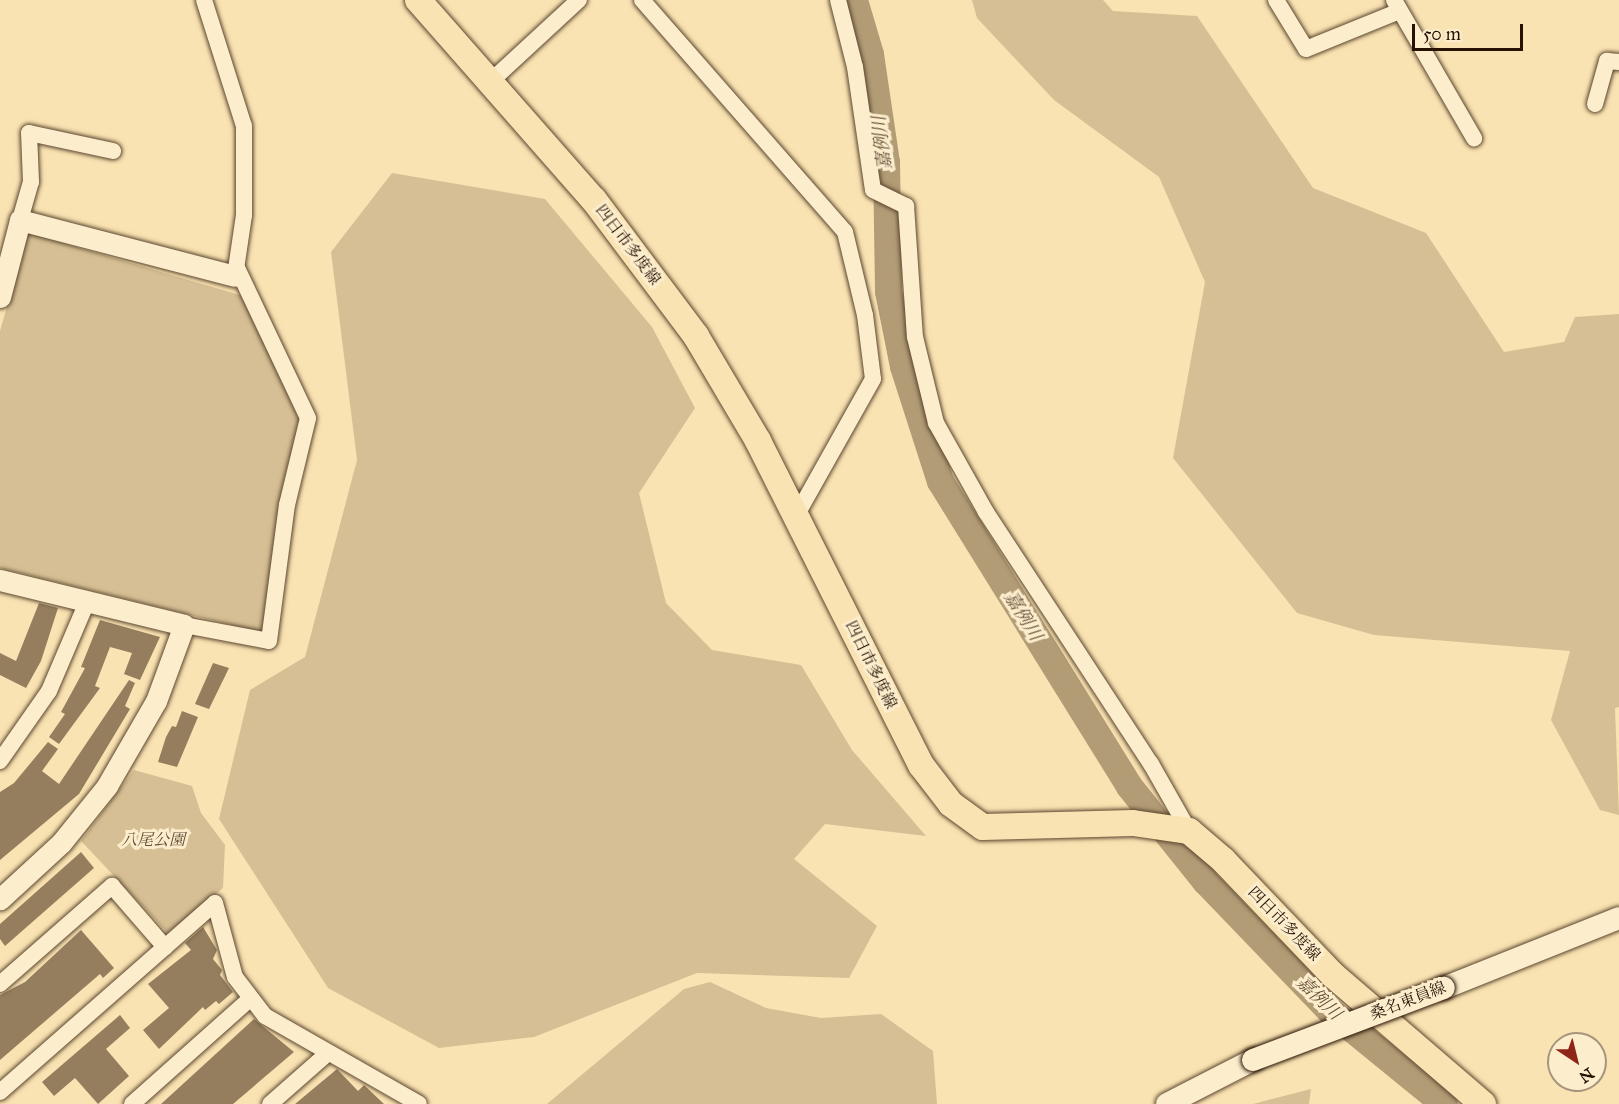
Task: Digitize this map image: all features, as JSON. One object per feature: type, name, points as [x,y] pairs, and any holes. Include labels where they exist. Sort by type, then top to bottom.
[{"type":"main road","name":"四日市多度線","points":[[418,0],[594,200],[696,336],[796,516],[921,765],[951,804],[983,827],[1133,823],[1189,831],[1223,860],[1333,975],[1483,1104]]},
{"type":"main road","name":"桑名東員線","points":[[1167,1104],[1253,1060],[1444,988],[1619,918]]},
{"type":"street","points":[[0,580],[184,625],[270,641],[287,505],[308,418],[236,272],[246,182],[244,126],[204,0]]},
{"type":"street","points":[[490,82],[579,0]]},
{"type":"street","points":[[642,0],[845,232],[865,315],[873,379],[796,516]]},
{"type":"street","points":[[837,0],[855,67],[873,190],[906,206],[921,372],[945,442],[1151,764],[1189,831]]},
{"type":"street","points":[[1276,0],[1306,49],[1396,6],[1474,138]]},
{"type":"street","points":[[1595,104],[1607,61],[1619,62]]},
{"type":"street","points":[[0,297],[31,182],[29,133],[113,151]]},
{"type":"street","points":[[20,220],[236,272]]},
{"type":"street","points":[[0,761],[49,691],[87,602]]},
{"type":"street","points":[[0,899],[61,843],[107,786],[156,701],[184,625]]},
{"type":"street","points":[[0,984],[112,886],[165,947]]},
{"type":"street","points":[[0,1092],[215,903],[236,977],[250,999],[275,1024],[418,1104]]},
{"type":"street","points":[[132,1104],[250,999]]},
{"type":"street","points":[[270,1104],[327,1053]]},
{"type":"green space","points":[[972,0],[1103,0],[1113,11],[1197,16],[1313,188],[1426,233],[1504,352],[1564,342],[1575,317],[1619,314],[1619,707],[1615,708],[1619,815],[1600,810],[1551,720],[1570,651],[1374,635],[1297,613],[1173,458],[1205,282],[1159,177],[1054,100],[977,18]]},
{"type":"green space","points":[[392,173],[545,199],[652,327],[695,408],[639,493],[666,603],[712,650],[801,665],[852,750],[926,836],[825,824],[794,859],[877,926],[849,978],[697,973],[534,1037],[439,1048],[328,988],[219,819],[250,690],[305,657],[357,460],[331,252]]},
{"type":"green space","points":[[28,233],[243,296],[300,419],[281,496],[265,629],[260,632],[0,568],[0,331]]},
{"type":"green space","name":"八尾公園","points":[[134,770],[192,786],[201,813],[225,845],[223,888],[168,933],[81,841]]},
{"type":"green space","points":[[710,982],[766,1008],[821,1018],[881,1014],[933,1051],[937,1104],[547,1104],[684,989]]},
{"type":"green space","points":[[1311,1089],[1309,1104],[1253,1104]]},
{"type":"building","points":[[39,603],[58,608],[41,661],[26,688],[0,675],[0,653],[16,661]]},
{"type":"building","points":[[100,620],[160,637],[140,680],[124,674],[132,653],[110,647],[95,686],[100,688],[59,744],[49,737],[65,714],[61,712],[85,668],[81,667]]},
{"type":"building","points":[[213,663],[229,668],[209,709],[195,704]]},
{"type":"building","points":[[129,680],[135,683],[125,706],[130,709],[79,794],[0,860],[0,792],[14,783],[48,742],[58,749],[42,771],[59,784]]},
{"type":"building","points":[[182,711],[198,717],[177,767],[158,762],[166,737],[172,726],[176,727]]},
{"type":"building","points":[[81,852],[94,868],[5,946],[0,939],[0,924]]},
{"type":"building","points":[[203,927],[217,950],[213,959],[222,970],[220,975],[233,992],[219,1004],[216,1001],[205,1010],[203,1007],[159,1049],[143,1030],[169,1008],[148,984],[191,950],[185,943]]},
{"type":"building","points":[[81,930],[114,968],[103,978],[100,974],[0,1060],[0,995],[25,982]]},
{"type":"building","points":[[120,1015],[130,1028],[106,1049],[129,1076],[98,1104],[75,1078],[54,1096],[42,1082]]},
{"type":"building","points":[[254,1019],[294,1052],[233,1104],[161,1104]]},
{"type":"building","points":[[337,1069],[358,1091],[364,1085],[384,1104],[295,1104]]},
{"type":"waterway","name":"嘉例川","points":[[854,0],[870,54],[886,162],[888,291],[903,366],[940,481],[1129,786],[1205,881],[1330,1011],[1444,1104]]}]
